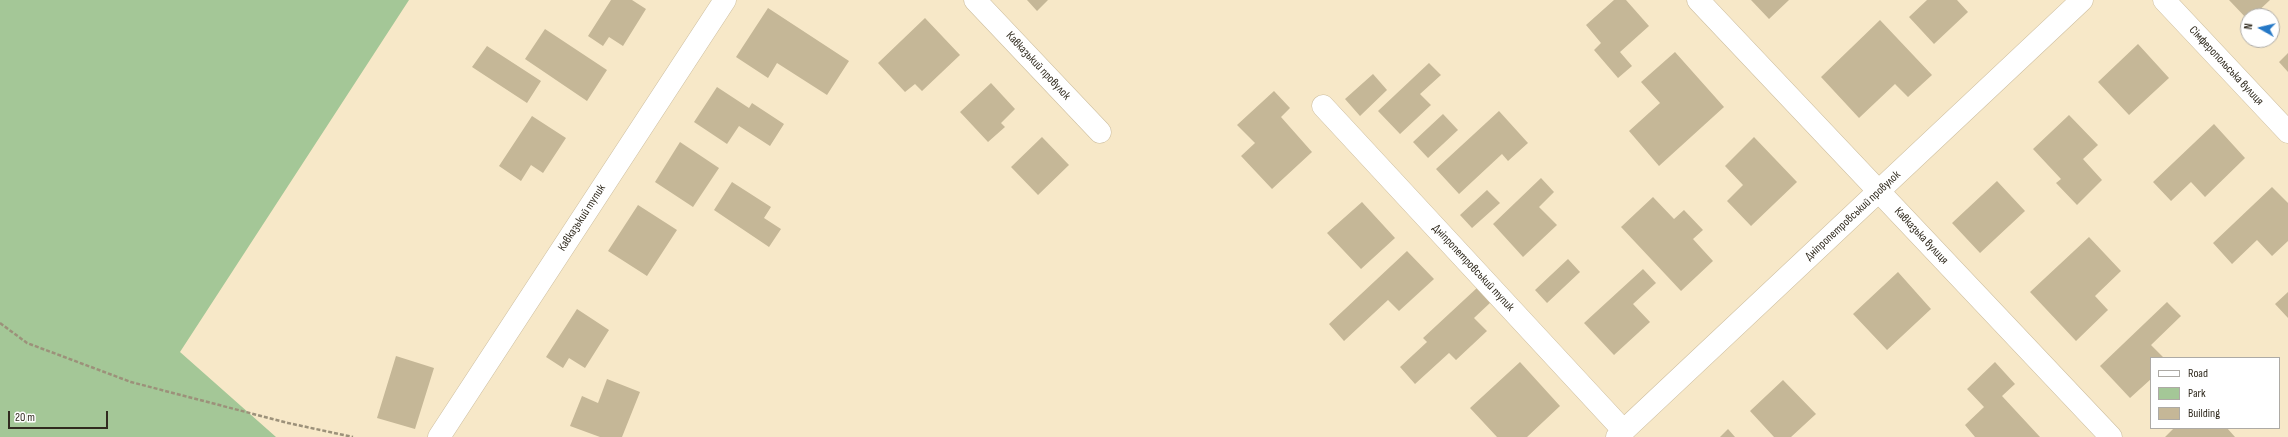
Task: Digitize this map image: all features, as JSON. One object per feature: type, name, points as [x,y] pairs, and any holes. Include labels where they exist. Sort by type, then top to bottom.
[{"type":"street","name":"Кавказький тупик","points":[[439,437],[724,0]]},
{"type":"street","name":"Кавказький провулок","points":[[975,0],[1100,132]]},
{"type":"street","name":"Кавказька вулиця","points":[[1698,0],[2111,437]]},
{"type":"street","name":"Дніпропетровський провулок","points":[[1620,434],[2082,0]]},
{"type":"street","name":"Сімферопольська вулиця","points":[[2164,0],[2288,132]]},
{"type":"street","name":"Дніпропетровський тупик","points":[[1323,106],[1620,434]]},
{"type":"path","points":[[0,323],[27,343],[131,382],[288,423],[353,437]]},
{"type":"green space","points":[[0,0],[409,0],[180,352],[276,437],[0,437]]},
{"type":"building","points":[[611,0],[632,0],[646,9],[623,46],[609,37],[603,46],[588,36]]},
{"type":"building","points":[[1027,0],[1048,0],[1037,11]]},
{"type":"building","points":[[1614,0],[1626,0],[1649,26],[1620,52],[1632,66],[1618,78],[1594,50],[1601,43],[1586,25]]},
{"type":"building","points":[[1751,0],[1789,0],[1769,19]]},
{"type":"building","points":[[1927,0],[1957,0],[1968,12],[1934,44],[1909,17]]},
{"type":"building","points":[[2229,0],[2270,0],[2262,8],[2240,8],[2240,12]]},
{"type":"building","points":[[768,8],[849,61],[827,95],[777,63],[768,78],[736,57]]},
{"type":"building","points":[[925,18],[960,55],[922,91],[915,84],[905,92],[878,63]]},
{"type":"building","points":[[1880,20],[1932,75],[1908,97],[1895,84],[1859,118],[1821,77]]},
{"type":"building","points":[[545,29],[607,70],[587,101],[525,59]]},
{"type":"building","points":[[2138,44],[2169,78],[2129,115],[2098,82]]},
{"type":"building","points":[[487,46],[541,81],[527,103],[472,67]]},
{"type":"building","points":[[1675,52],[1724,107],[1659,166],[1629,131],[1660,103],[1641,82]]},
{"type":"building","points":[[2288,53],[2288,72],[2279,62]]},
{"type":"building","points":[[1429,63],[1441,75],[1420,94],[1431,105],[1400,134],[1378,111]]},
{"type":"building","points":[[1373,74],[1387,90],[1360,116],[1345,99]]},
{"type":"building","points":[[991,83],[1015,109],[1001,123],[1005,127],[988,142],[960,112]]},
{"type":"building","points":[[717,87],[749,108],[752,103],[784,124],[770,146],[739,126],[727,144],[694,122]]},
{"type":"building","points":[[1274,91],[1290,108],[1281,117],[1312,152],[1272,189],[1241,156],[1255,143],[1237,125]]},
{"type":"building","points":[[1499,111],[1528,143],[1508,161],[1502,154],[1459,194],[1436,169]]},
{"type":"building","points":[[1443,114],[1458,130],[1428,158],[1413,142]]},
{"type":"building","points":[[2069,115],[2098,145],[2083,159],[2102,180],[2077,205],[2056,183],[2061,179],[2033,149]]},
{"type":"building","points":[[532,116],[566,138],[543,173],[531,165],[521,181],[499,166]]},
{"type":"building","points":[[2214,124],[2245,158],[2205,197],[2191,182],[2171,201],[2153,182]]},
{"type":"building","points":[[1042,137],[1069,165],[1038,195],[1011,167]]},
{"type":"building","points":[[1754,137],[1797,182],[1751,226],[1727,201],[1743,185],[1725,166]]},
{"type":"building","points":[[680,142],[719,168],[693,207],[655,182]]},
{"type":"building","points":[[1541,178],[1554,192],[1539,207],[1557,225],[1523,257],[1493,224]]},
{"type":"building","points":[[1997,181],[2025,211],[1980,253],[1952,223]]},
{"type":"building","points":[[732,182],[771,207],[764,218],[781,229],[769,247],[714,210]]},
{"type":"building","points":[[2272,187],[2288,203],[2288,241],[2272,256],[2257,240],[2232,264],[2213,243]]},
{"type":"building","points":[[1487,190],[1500,203],[1472,228],[1460,215]]},
{"type":"building","points":[[1653,197],[1674,219],[1684,210],[1703,230],[1693,239],[1713,261],[1681,291],[1621,227]]},
{"type":"building","points":[[1362,202],[1395,238],[1361,269],[1327,233]]},
{"type":"building","points":[[638,205],[677,230],[647,276],[608,251]]},
{"type":"building","points":[[2089,237],[2121,271],[2095,296],[2108,310],[2076,341],[2030,292]]},
{"type":"building","points":[[1407,251],[1434,279],[1399,311],[1388,300],[1344,341],[1329,324]]},
{"type":"building","points":[[1568,259],[1580,272],[1547,303],[1535,290]]},
{"type":"building","points":[[1643,269],[1656,283],[1633,304],[1650,322],[1614,355],[1584,323]]},
{"type":"building","points":[[1898,272],[1931,309],[1887,350],[1853,314]]},
{"type":"building","points":[[1478,287],[1491,302],[1474,318],[1487,331],[1456,360],[1449,353],[1415,384],[1400,367],[1427,342],[1423,338]]},
{"type":"building","points":[[2288,292],[2288,318],[2275,304]]},
{"type":"building","points":[[2167,302],[2181,316],[2151,345],[2163,357],[2150,357],[2150,380],[2130,398],[2100,366]]},
{"type":"building","points":[[577,309],[609,330],[585,368],[569,358],[563,368],[546,357]]},
{"type":"building","points":[[396,356],[434,368],[415,429],[377,418]]},
{"type":"building","points":[[1520,362],[1560,406],[1527,437],[1497,437],[1470,408]]},
{"type":"building","points":[[1995,362],[2015,384],[2002,396],[2040,437],[1975,437],[1965,425],[1984,407],[1967,389]]},
{"type":"building","points":[[607,379],[640,392],[622,437],[600,437],[570,426],[582,396],[598,403]]},
{"type":"building","points":[[1783,380],[1816,414],[1791,437],[1774,437],[1750,411]]},
{"type":"building","points":[[1728,429],[1735,437],[1720,437]]},
{"type":"building","points":[[2173,429],[2228,429],[2235,437],[2165,437]]}]
